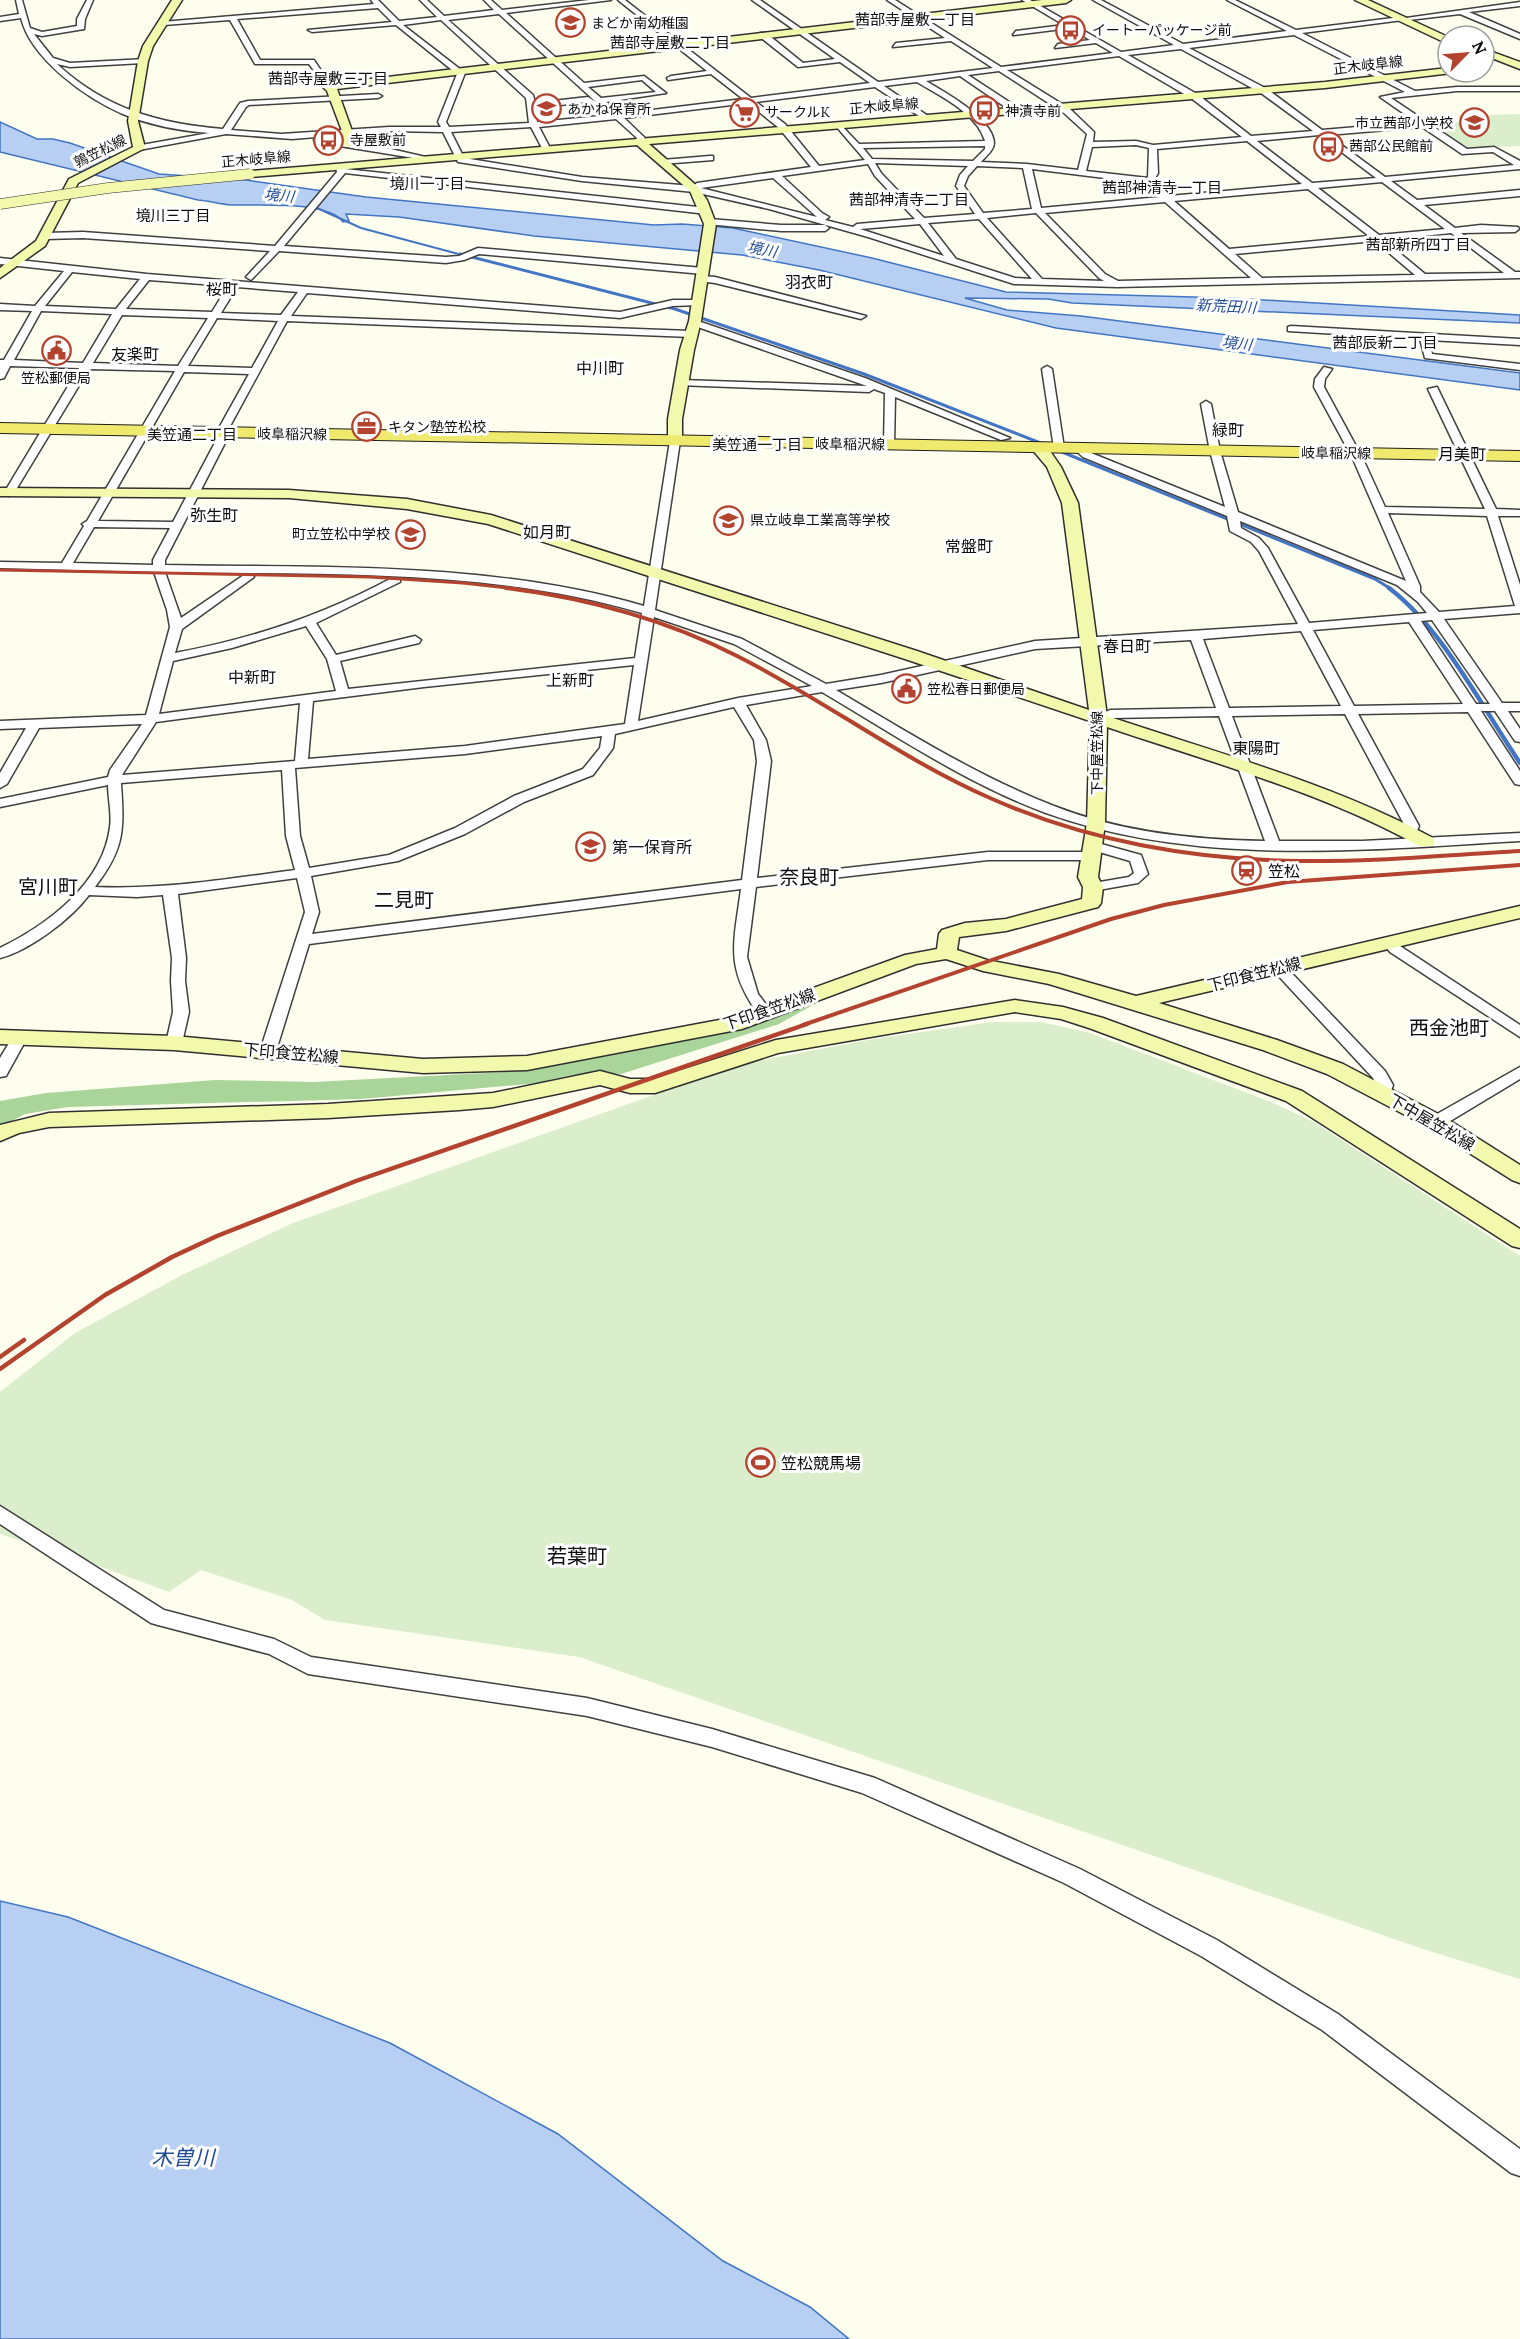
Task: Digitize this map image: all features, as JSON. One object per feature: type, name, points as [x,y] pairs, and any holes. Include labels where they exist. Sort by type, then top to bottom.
[{"type":"main road","name":"鶉笠松線","points":[[0,274],[34,251],[46,236],[73,181],[135,150],[134,116],[143,61],[148,46],[177,0]]},
{"type":"main road","points":[[348,144],[347,131],[328,87],[1029,2],[1066,0]]},
{"type":"main road","points":[[1360,0],[1436,31]]},
{"type":"main road","points":[[1370,0],[1436,34]]},
{"type":"main road","points":[[1496,57],[1513,63],[1520,70]]},
{"type":"main road","points":[[1496,59],[1513,63]]},
{"type":"main road","points":[[1496,65],[1513,63]]},
{"type":"main road","name":"正木岐阜線","points":[[0,204],[108,188],[250,174],[1194,96],[1436,73]]},
{"type":"main road","points":[[639,141],[692,188],[709,219],[703,275],[675,418],[675,441]]},
{"type":"main road","name":"岐阜稲沢線","points":[[0,428],[1520,456]]},
{"type":"main road","name":"下中屋笠松線","points":[[1049,448],[1052,461],[1070,503],[1099,718],[1096,824],[1088,877],[1093,887]]},
{"type":"main road","points":[[4,492],[289,494],[356,498],[441,509],[521,529],[1099,718],[1326,795],[1410,832],[1426,842]]},
{"type":"main road","points":[[946,953],[949,934],[965,929],[1006,925],[1091,903],[1093,887]]},
{"type":"main road","name":"下印食笠松線","points":[[9,1038],[174,1043],[423,1066],[527,1063],[735,1024],[912,959],[946,953],[983,965],[1052,978],[1137,1003],[1519,913]]},
{"type":"main road","name":"下中屋笠松線","points":[[1137,1003],[1335,1069],[1436,1122],[1520,1175]]},
{"type":"main road","points":[[0,1134],[13,1127],[49,1120],[328,1111],[493,1100],[600,1078],[630,1086],[655,1086],[776,1047],[1015,1006],[1063,1013],[1096,1023],[1294,1096],[1520,1240]]},
{"type":"street","points":[[19,0],[27,29],[65,75],[134,116],[222,133],[281,136],[348,144],[426,158]]},
{"type":"street","points":[[27,29],[42,34],[81,27],[81,19],[90,0]]},
{"type":"street","points":[[326,0],[335,9]]},
{"type":"street","points":[[423,0],[494,67],[530,97],[533,124],[546,148]]},
{"type":"street","points":[[479,0],[497,12]]},
{"type":"street","points":[[487,0],[588,99],[614,118],[628,126],[641,138],[639,141],[632,139],[614,118],[599,100],[550,60]]},
{"type":"street","points":[[312,30],[608,0]]},
{"type":"street","points":[[621,0],[785,129],[817,169]]},
{"type":"street","points":[[755,0],[925,118]]},
{"type":"street","points":[[890,0],[1061,107],[1091,134],[1082,172]]},
{"type":"street","points":[[1095,0],[1264,90],[1516,275]]},
{"type":"street","points":[[1230,0],[1412,93]]},
{"type":"street","points":[[1029,2],[1194,96],[1377,238],[1422,276]]},
{"type":"street","points":[[164,23],[232,17],[257,12],[335,9],[377,3],[397,23],[461,73],[442,122],[461,159],[582,179],[692,188],[950,256],[999,277],[1041,283],[1117,284],[1516,275]]},
{"type":"street","points":[[1456,3],[1472,10]]},
{"type":"street","points":[[281,136],[347,131],[446,130],[614,118],[1520,4]]},
{"type":"street","points":[[1461,11],[1520,38]]},
{"type":"street","points":[[0,19],[23,16]]},
{"type":"street","points":[[232,17],[258,62],[279,64],[311,62],[319,70],[328,87]]},
{"type":"street","points":[[1026,24],[1061,20]]},
{"type":"street","points":[[1017,33],[1071,26]]},
{"type":"street","points":[[1504,30],[1520,28]]},
{"type":"street","points":[[763,35],[801,65],[842,60]]},
{"type":"street","points":[[896,45],[952,39]]},
{"type":"street","points":[[1050,41],[1068,52]]},
{"type":"street","points":[[1058,45],[1097,41]]},
{"type":"street","points":[[51,60],[70,65],[143,61]]},
{"type":"street","points":[[671,78],[713,72]]},
{"type":"street","points":[[961,74],[1017,111]]},
{"type":"street","points":[[582,85],[644,78],[662,93],[599,100]]},
{"type":"street","points":[[918,79],[970,114],[983,128],[990,143],[989,149],[959,182],[960,186],[981,216],[1041,283]]},
{"type":"street","points":[[1520,89],[1457,89],[1384,97],[1465,152],[1494,149],[1520,166]]},
{"type":"street","points":[[135,150],[222,133],[226,131],[243,105],[378,96]]},
{"type":"street","points":[[531,106],[588,99]]},
{"type":"street","points":[[1089,145],[1136,143],[1153,147],[1424,124]]},
{"type":"street","points":[[628,126],[639,125]]},
{"type":"street","points":[[839,125],[870,161],[878,174],[922,221],[950,256]]},
{"type":"street","points":[[856,146],[990,143]]},
{"type":"street","points":[[251,277],[327,189],[340,168],[348,144]]},
{"type":"street","points":[[692,188],[870,161],[975,162],[1082,172],[1147,181],[1152,179],[1154,173],[1153,147]]},
{"type":"street","points":[[662,162],[710,158]]},
{"type":"street","points":[[1027,166],[1039,211],[1101,276],[1117,284]]},
{"type":"street","points":[[340,168],[563,195],[709,219],[781,228],[845,228],[1520,166]]},
{"type":"street","points":[[1481,171],[1490,177]]},
{"type":"street","points":[[776,175],[819,215],[857,227]]},
{"type":"street","points":[[563,195],[582,179]]},
{"type":"street","points":[[1147,181],[1261,282]]},
{"type":"street","points":[[1499,184],[1516,193],[1520,205]]},
{"type":"street","points":[[1416,202],[1516,193]]},
{"type":"street","points":[[1515,229],[1520,219]]},
{"type":"street","points":[[1227,252],[1455,231],[1515,229]]},
{"type":"street","points":[[1515,229],[1520,238]]},
{"type":"street","points":[[46,236],[83,235],[446,260],[461,258],[478,250],[703,275],[715,280],[861,316]]},
{"type":"street","points":[[0,261],[69,270],[304,290],[390,309],[695,318]]},
{"type":"street","points":[[0,376],[4,363],[38,308],[69,270]]},
{"type":"street","points":[[4,492],[49,429],[119,311],[147,277]]},
{"type":"street","points":[[66,566],[88,524],[213,315],[234,284]]},
{"type":"street","points":[[0,954],[55,922],[72,908],[87,891],[111,849],[117,826],[114,780],[117,770],[151,719],[176,627],[176,617],[158,568],[159,560],[255,371],[284,318],[304,290]]},
{"type":"street","points":[[0,307],[284,318],[390,309],[620,315],[673,303],[695,318],[1005,438]]},
{"type":"street","points":[[1291,329],[1520,342]]},
{"type":"street","points":[[1424,337],[1428,356],[1520,367]]},
{"type":"street","points":[[4,363],[255,371]]},
{"type":"street","points":[[1047,369],[1049,448]]},
{"type":"street","points":[[1327,369],[1320,379],[1319,387],[1354,453],[1380,510],[1414,586],[1423,616],[1473,707],[1520,781]]},
{"type":"street","points":[[681,383],[887,391]]},
{"type":"street","points":[[1433,389],[1492,513],[1520,604]]},
{"type":"street","points":[[887,391],[889,445]]},
{"type":"street","points":[[1206,404],[1215,451],[1234,519],[1234,529],[1255,540],[1264,550],[1412,826],[1410,832]]},
{"type":"street","points":[[631,726],[647,610],[675,441]]},
{"type":"street","points":[[1078,448],[1087,455],[1234,519],[1386,576],[1414,592]]},
{"type":"street","points":[[1380,510],[1520,513]]},
{"type":"street","points":[[88,524],[178,525]]},
{"type":"street","points":[[0,565],[465,575],[555,588],[647,610],[716,632],[748,646],[947,762],[1048,808],[1096,824],[1150,835],[1273,844],[1426,842],[1520,837]]},
{"type":"street","points":[[176,627],[248,577]]},
{"type":"street","points":[[167,658],[257,640],[349,605],[396,580]]},
{"type":"street","points":[[34,725],[0,785],[2,802],[114,780],[465,750],[609,730],[738,702],[913,672],[1035,645],[1196,636],[1520,609]]},
{"type":"street","points":[[1423,616],[1497,706],[1520,738]]},
{"type":"street","points":[[309,621],[333,659],[343,693]]},
{"type":"street","points":[[1196,636],[1273,844]]},
{"type":"street","points":[[333,659],[415,640]]},
{"type":"street","points":[[0,725],[151,719],[307,697],[640,661]]},
{"type":"street","points":[[268,1051],[312,912],[293,836],[295,764],[307,697]]},
{"type":"street","points":[[738,702],[760,740],[764,761],[740,957],[751,994],[764,1012]]},
{"type":"street","points":[[1099,718],[1110,714],[1520,707]]},
{"type":"street","points":[[87,891],[137,893],[170,891],[302,874],[393,858],[460,831],[519,799],[588,772],[606,748],[609,730]]},
{"type":"street","points":[[303,940],[748,882],[988,856],[1092,851],[1136,858],[1141,874],[1133,880],[1093,887]]},
{"type":"street","points":[[170,891],[178,958],[181,1012],[174,1043]]},
{"type":"street","points":[[1389,942],[1395,949],[1520,1032]]},
{"type":"street","points":[[1278,968],[1379,1075],[1385,1085],[1383,1093]]},
{"type":"street","points":[[0,1072],[9,1038]]},
{"type":"street","points":[[1436,1122],[1520,1072]]},
{"type":"street","points":[[0,1514],[158,1617],[274,1647],[308,1665],[587,1707],[712,1738],[867,1785],[1072,1876],[1209,1948],[1330,2022],[1520,2164]]},
{"type":"green space","points":[[1520,114],[1520,146],[1468,148],[1435,126],[1464,121],[1458,116]]},
{"type":"green space","points":[[829,996],[779,1024],[621,1074],[580,1074],[539,1083],[361,1099],[68,1107],[25,1114],[0,1127],[0,1101],[46,1093],[215,1080],[314,1082],[523,1071],[736,1029]]},
{"type":"green space","name":"笠松競馬場","points":[[993,1022],[1041,1022],[1090,1033],[1271,1102],[1314,1122],[1520,1256],[1520,1979],[1423,1949],[579,1657],[325,1620],[292,1600],[201,1570],[169,1592],[80,1559],[0,1534],[0,1392],[75,1333],[182,1275],[293,1223],[741,1064],[879,1038]]},
{"type":"water","points":[[0,122],[37,139],[53,139],[70,143],[159,174],[246,180],[366,197],[654,225],[682,224],[733,228],[872,258],[1006,292],[1231,298],[1520,315],[1520,323],[1072,303],[1048,299],[965,298],[1007,310],[1081,316],[1520,373],[1520,390],[1056,328],[819,270],[742,255],[534,236],[399,217],[346,214],[349,221],[343,222],[335,215],[308,207],[231,205],[198,200],[0,152]]},
{"type":"water","name":"木曽川","points":[[0,1901],[68,1917],[390,2043],[558,2134],[723,2261],[810,2307],[849,2339],[0,2339]]},
{"type":"waterway","points":[[317,208],[361,228],[466,256]]},
{"type":"waterway","points":[[460,254],[675,309],[864,374],[1043,444]]},
{"type":"waterway","points":[[1057,450],[1375,579],[1391,589]]},
{"type":"waterway","points":[[1389,588],[1408,605],[1444,646],[1520,763]]},
{"type":"railway","points":[[0,570],[370,577],[516,589]]},
{"type":"railway","points":[[506,588],[595,604],[682,631],[769,673],[957,782],[1027,813],[1103,837],[1181,852],[1260,860],[1355,860],[1520,851]]},
{"type":"railway","points":[[803,1025],[1111,919],[1164,905],[1288,882],[1520,865]]},
{"type":"railway","points":[[0,1369],[105,1295],[172,1257],[217,1236],[356,1181],[807,1024]]},
{"type":"railway","points":[[0,1357],[24,1340]]},
{"type":"place","name":"まどか南幼稚園","points":[[570,23]]},
{"type":"place","name":"イートーパッケージ前","points":[[1071,30]]},
{"type":"place","name":"あかね保育所","points":[[546,109]]},
{"type":"place","name":"神漬寺前","points":[[984,111]]},
{"type":"place","name":"サークルK","points":[[744,112]]},
{"type":"place","name":"市立茜部小学校","points":[[1474,123]]},
{"type":"place","name":"寺屋敷前","points":[[329,140]]},
{"type":"place","name":"茜部公民館前","points":[[1328,146]]},
{"type":"place","name":"笠松郵便局","points":[[56,351]]},
{"type":"place","name":"キタン塾笠松校","points":[[367,427]]},
{"type":"place","name":"県立岐阜工業高等学校","points":[[729,520]]},
{"type":"place","name":"町立笠松中学校","points":[[411,534]]},
{"type":"place","name":"笠松春日郵便局","points":[[906,689]]},
{"type":"place","name":"第一保育所","points":[[591,847]]},
{"type":"place","name":"笠松","points":[[1247,871]]},
{"type":"place","name":"笠松競馬場","points":[[760,1463]]},
{"type":"district","name":"茜部寺屋敷一丁目","points":[[915,19]]},
{"type":"district","name":"茜部寺屋敷二丁目","points":[[670,42]]},
{"type":"district","name":"茜部寺屋敷三丁目","points":[[328,78]]},
{"type":"district","name":"境川一丁目","points":[[427,183]]},
{"type":"district","name":"茜部神清寺一丁目","points":[[1162,187]]},
{"type":"district","name":"茜部神清寺二丁目","points":[[909,199]]},
{"type":"district","name":"境川三丁目","points":[[173,215]]},
{"type":"district","name":"茜部新所四丁目","points":[[1418,244]]},
{"type":"district","name":"羽衣町","points":[[809,282]]},
{"type":"district","name":"桜町","points":[[222,289]]},
{"type":"district","name":"茜部辰新二丁目","points":[[1385,342]]},
{"type":"district","name":"友楽町","points":[[135,354]]},
{"type":"district","name":"中川町","points":[[600,368]]},
{"type":"district","name":"緑町","points":[[1228,430]]},
{"type":"district","name":"美笠通二丁目","points":[[192,434]]},
{"type":"district","name":"美笠通一丁目","points":[[757,444]]},
{"type":"district","name":"月美町","points":[[1462,454]]},
{"type":"district","name":"弥生町","points":[[214,515]]},
{"type":"district","name":"如月町","points":[[547,532]]},
{"type":"district","name":"常盤町","points":[[969,546]]},
{"type":"district","name":"春日町","points":[[1127,646]]},
{"type":"district","name":"中新町","points":[[252,677]]},
{"type":"district","name":"上新町","points":[[570,680]]},
{"type":"district","name":"東陽町","points":[[1256,748]]},
{"type":"district","name":"奈良町","points":[[809,876]]},
{"type":"district","name":"宮川町","points":[[48,886]]},
{"type":"district","name":"二見町","points":[[404,899]]},
{"type":"district","name":"西金池町","points":[[1449,1027]]},
{"type":"district","name":"若葉町","points":[[577,1555]]},
{"type":"water label","name":"境川","points":[[279,195]]},
{"type":"water label","name":"境川","points":[[762,249]]},
{"type":"water label","name":"新荒田川","points":[[1226,306]]},
{"type":"water label","name":"境川","points":[[1237,343]]}]
